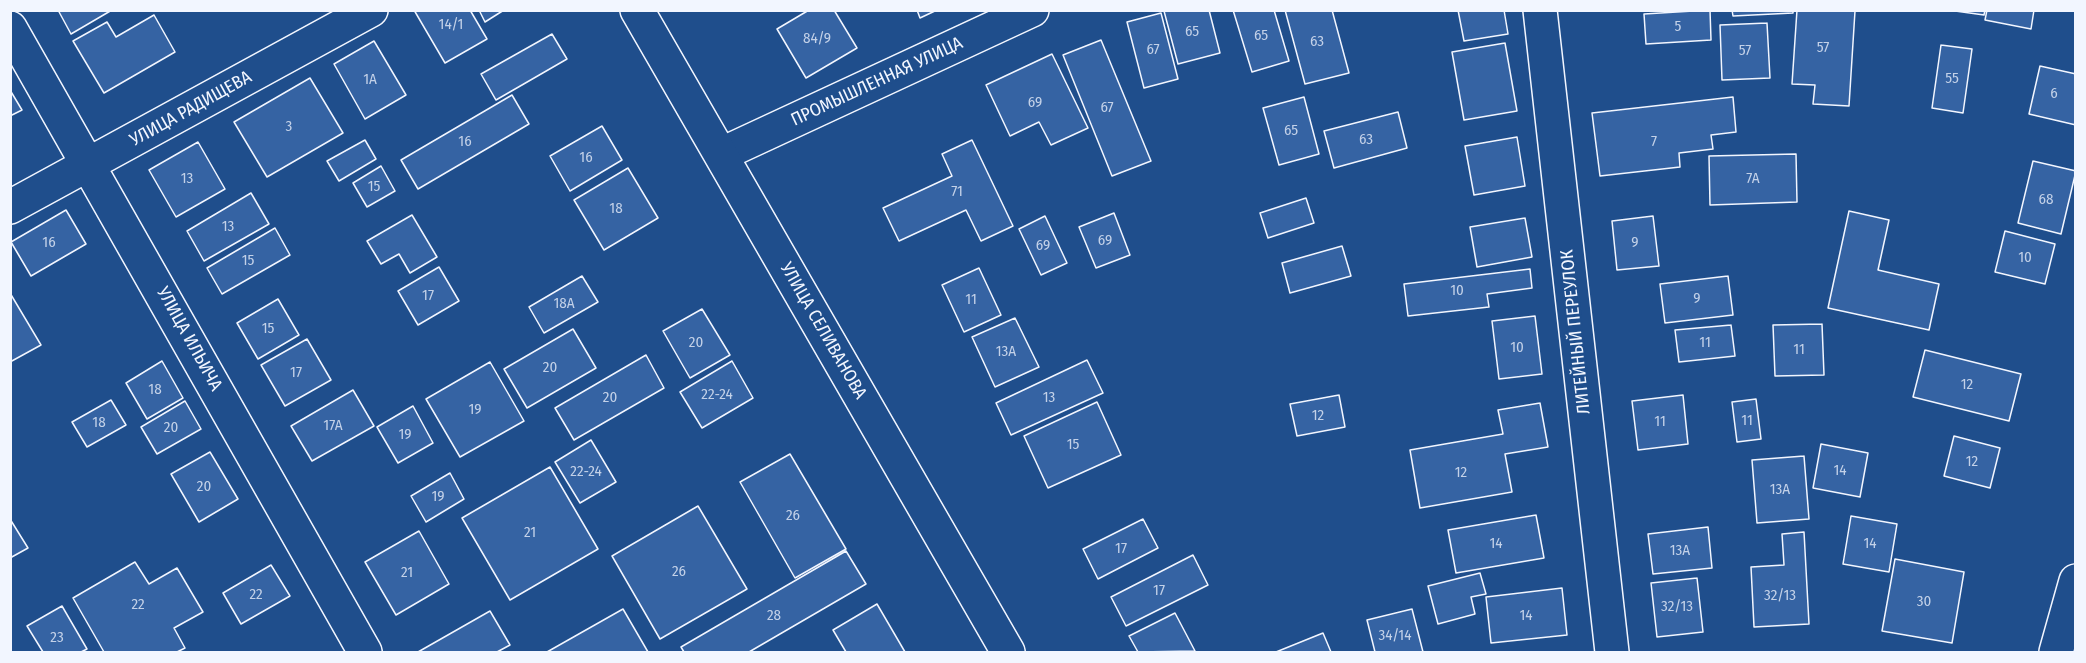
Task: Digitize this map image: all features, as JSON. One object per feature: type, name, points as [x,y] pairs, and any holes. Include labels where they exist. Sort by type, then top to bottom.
[{"type":"street","name":"УЛИЦА РАДИЩЕВА","points":[[10,207],[371,10]]},
{"type":"street","name":"УЛИЦА СЕЛИВАНОВА","points":[[637,10],[1008,652]]},
{"type":"street","name":"ПРОМЫШЛЕННАЯ УЛИЦА","points":[[722,154],[1032,10]]},
{"type":"street","name":"ЛИТЕЙНЫЙ ПЕРЕУЛОК","points":[[1540,10],[1612,652]]},
{"type":"street","name":"УЛИЦА ИЛЬИЧА","points":[[10,28],[90,164],[365,652]]},
{"type":"street","points":[[2056,652],[2076,581]]},
{"type":"building","points":[[58,10],[112,10],[71,34]]},
{"type":"building","points":[[414,10],[470,10],[487,39],[445,63]]},
{"type":"building","points":[[479,10],[504,10],[485,22]]},
{"type":"building","points":[[809,10],[834,10],[857,48],[806,78],[777,29]]},
{"type":"building","points":[[917,10],[937,10],[920,18]]},
{"type":"building","points":[[1209,10],[1220,53],[1178,64],[1164,11]]},
{"type":"building","points":[[1233,10],[1274,10],[1289,61],[1252,72]]},
{"type":"building","points":[[1285,10],[1332,10],[1349,73],[1305,84]]},
{"type":"building","points":[[1458,10],[1504,10],[1508,34],[1464,41]]},
{"type":"building","points":[[1710,10],[1711,40],[1646,44],[1644,14]]},
{"type":"building","points":[[1732,10],[1793,10],[1793,13],[1733,16]]},
{"type":"building","points":[[1797,10],[1855,11],[1849,106],[1813,104],[1815,85],[1792,84]]},
{"type":"building","points":[[1948,10],[1985,10],[1984,15]]},
{"type":"building","points":[[1987,10],[2034,10],[2031,29],[1985,20]]},
{"type":"building","points":[[1161,13],[1178,79],[1144,88],[1127,22]]},
{"type":"building","points":[[154,15],[175,52],[104,93],[73,41],[107,22],[116,37]]},
{"type":"building","points":[[1767,23],[1770,78],[1722,80],[1720,25]]},
{"type":"building","points":[[552,34],[567,59],[496,100],[481,74]]},
{"type":"building","points":[[1101,40],[1151,161],[1112,176],[1063,55]]},
{"type":"building","points":[[374,41],[406,95],[365,119],[334,64]]},
{"type":"building","points":[[1505,43],[1517,111],[1464,120],[1452,52]]},
{"type":"building","points":[[1941,45],[1972,49],[1963,113],[1932,108]]},
{"type":"building","points":[[1052,54],[1088,128],[1051,145],[1039,122],[1010,136],[986,85]]},
{"type":"building","points":[[2040,66],[2076,74],[2076,125],[2029,114]]},
{"type":"building","points":[[310,78],[343,133],[267,177],[234,122]]},
{"type":"building","points":[[10,90],[22,110],[10,116]]},
{"type":"building","points":[[512,95],[529,124],[418,189],[401,160]]},
{"type":"building","points":[[1304,97],[1319,154],[1279,165],[1263,108]]},
{"type":"building","points":[[1733,97],[1736,132],[1711,135],[1713,149],[1679,153],[1680,167],[1600,176],[1592,113]]},
{"type":"building","points":[[1398,112],[1407,148],[1334,168],[1324,131]]},
{"type":"building","points":[[602,126],[622,160],[570,191],[550,156]]},
{"type":"building","points":[[1517,137],[1525,186],[1474,195],[1465,146]]},
{"type":"building","points":[[365,140],[376,159],[339,181],[327,161]]},
{"type":"building","points":[[972,140],[1013,226],[981,241],[966,210],[899,241],[883,208],[952,176],[942,154]]},
{"type":"building","points":[[198,142],[225,189],[176,217],[149,170]]},
{"type":"building","points":[[1796,154],[1797,202],[1710,205],[1709,156]]},
{"type":"building","points":[[2033,161],[2076,171],[2061,234],[2018,223]]},
{"type":"building","points":[[381,166],[395,191],[367,207],[353,183]]},
{"type":"building","points":[[628,168],[658,218],[604,250],[574,200]]},
{"type":"building","points":[[251,193],[269,224],[204,261],[187,231]]},
{"type":"building","points":[[1306,198],[1314,223],[1268,238],[1260,213]]},
{"type":"building","points":[[66,210],[86,244],[31,276],[11,242]]},
{"type":"building","points":[[1849,211],[1889,220],[1878,270],[1939,284],[1929,330],[1828,308]]},
{"type":"building","points":[[1114,213],[1130,255],[1096,268],[1079,227]]},
{"type":"building","points":[[412,215],[437,257],[410,273],[399,254],[381,264],[367,241]]},
{"type":"building","points":[[1045,216],[1067,263],[1041,275],[1019,229]]},
{"type":"building","points":[[1653,216],[1659,266],[1617,270],[1612,221]]},
{"type":"building","points":[[1525,218],[1532,257],[1477,267],[1470,227]]},
{"type":"building","points":[[275,228],[290,255],[222,294],[207,268]]},
{"type":"building","points":[[2005,231],[2055,244],[2045,284],[1995,272]]},
{"type":"building","points":[[1342,246],[1351,276],[1290,293],[1282,263]]},
{"type":"building","points":[[439,267],[459,301],[418,325],[398,291]]},
{"type":"building","points":[[979,268],[1001,315],[964,332],[942,285]]},
{"type":"building","points":[[1530,269],[1532,288],[1487,294],[1489,307],[1408,316],[1404,284]]},
{"type":"building","points":[[582,276],[598,302],[544,333],[529,307]]},
{"type":"building","points":[[1728,276],[1733,315],[1665,323],[1660,284]]},
{"type":"building","points":[[10,293],[41,345],[10,362]]},
{"type":"building","points":[[278,299],[299,335],[258,359],[237,323]]},
{"type":"building","points":[[702,309],[730,355],[690,378],[663,331]]},
{"type":"building","points":[[1535,316],[1542,374],[1499,379],[1492,321]]},
{"type":"building","points":[[1015,318],[1039,367],[995,387],[972,337]]},
{"type":"building","points":[[1822,324],[1824,375],[1775,376],[1773,325]]},
{"type":"building","points":[[1731,325],[1735,356],[1679,362],[1675,330]]},
{"type":"building","points":[[573,329],[596,368],[527,408],[504,369]]},
{"type":"building","points":[[307,339],[331,380],[285,406],[261,365]]},
{"type":"building","points":[[1925,350],[2021,374],[2009,421],[1913,397]]},
{"type":"building","points":[[646,355],[664,388],[574,440],[555,408]]},
{"type":"building","points":[[1087,360],[1103,393],[1011,435],[996,403]]},
{"type":"building","points":[[162,361],[183,398],[147,419],[126,383]]},
{"type":"building","points":[[732,361],[753,398],[702,428],[680,392]]},
{"type":"building","points":[[490,362],[524,421],[460,457],[426,399]]},
{"type":"building","points":[[353,390],[374,426],[312,461],[291,426]]},
{"type":"building","points":[[1339,395],[1345,427],[1297,436],[1290,404]]},
{"type":"building","points":[[1683,395],[1688,444],[1638,450],[1632,401]]},
{"type":"building","points":[[1756,399],[1761,439],[1737,442],[1732,402]]},
{"type":"building","points":[[111,400],[126,425],[87,447],[72,422]]},
{"type":"building","points":[[185,401],[201,429],[157,454],[141,427]]},
{"type":"building","points":[[1097,402],[1121,455],[1048,488],[1024,436]]},
{"type":"building","points":[[1540,403],[1548,447],[1505,454],[1512,492],[1420,508],[1410,450],[1503,434],[1498,410]]},
{"type":"building","points":[[413,406],[433,443],[398,463],[377,427]]},
{"type":"building","points":[[1954,436],[2000,448],[1990,488],[1944,476]]},
{"type":"building","points":[[591,440],[616,482],[580,503],[555,462]]},
{"type":"building","points":[[1821,444],[1868,453],[1860,497],[1813,488]]},
{"type":"building","points":[[210,452],[238,499],[199,522],[171,474]]},
{"type":"building","points":[[790,454],[846,549],[795,578],[740,482]]},
{"type":"building","points":[[1804,456],[1809,519],[1757,523],[1752,460]]},
{"type":"building","points":[[550,467],[598,549],[510,600],[462,518]]},
{"type":"building","points":[[450,473],[464,499],[426,522],[411,496]]},
{"type":"building","points":[[698,506],[747,589],[660,639],[612,556]]},
{"type":"building","points":[[1536,515],[1544,558],[1456,573],[1448,530]]},
{"type":"building","points":[[1851,516],[1897,524],[1889,572],[1843,564]]},
{"type":"building","points":[[10,519],[28,548],[10,558]]},
{"type":"building","points":[[1143,519],[1158,548],[1098,579],[1083,549]]},
{"type":"building","points":[[1708,527],[1712,568],[1653,574],[1648,534]]},
{"type":"building","points":[[419,531],[449,584],[396,615],[365,562]]},
{"type":"building","points":[[1804,532],[1809,624],[1754,627],[1751,567],[1784,565],[1782,534]]},
{"type":"building","points":[[846,551],[866,584],[749,652],[684,652],[681,647]]},
{"type":"building","points":[[1193,555],[1208,585],[1126,626],[1111,597]]},
{"type":"building","points":[[1895,559],[1964,572],[1952,643],[1882,631]]},
{"type":"building","points":[[135,562],[149,584],[177,568],[203,612],[174,628],[185,648],[177,652],[104,652],[73,598]]},
{"type":"building","points":[[271,565],[290,596],[241,624],[223,593]]},
{"type":"building","points":[[1480,573],[1486,594],[1471,597],[1475,614],[1438,624],[1428,586]]},
{"type":"building","points":[[1697,578],[1703,632],[1657,637],[1651,583]]},
{"type":"building","points":[[1562,588],[1567,635],[1491,643],[1486,597]]},
{"type":"building","points":[[877,604],[905,652],[846,652],[833,630]]},
{"type":"building","points":[[62,606],[87,649],[81,652],[43,652],[27,626]]},
{"type":"building","points":[[623,609],[648,652],[547,652]]},
{"type":"building","points":[[1412,609],[1423,652],[1375,652],[1367,620]]},
{"type":"building","points":[[490,611],[510,645],[497,652],[418,652]]},
{"type":"building","points":[[1175,613],[1195,651],[1138,652],[1129,636]]},
{"type":"building","points":[[1323,633],[1331,652],[1276,652]]}]
